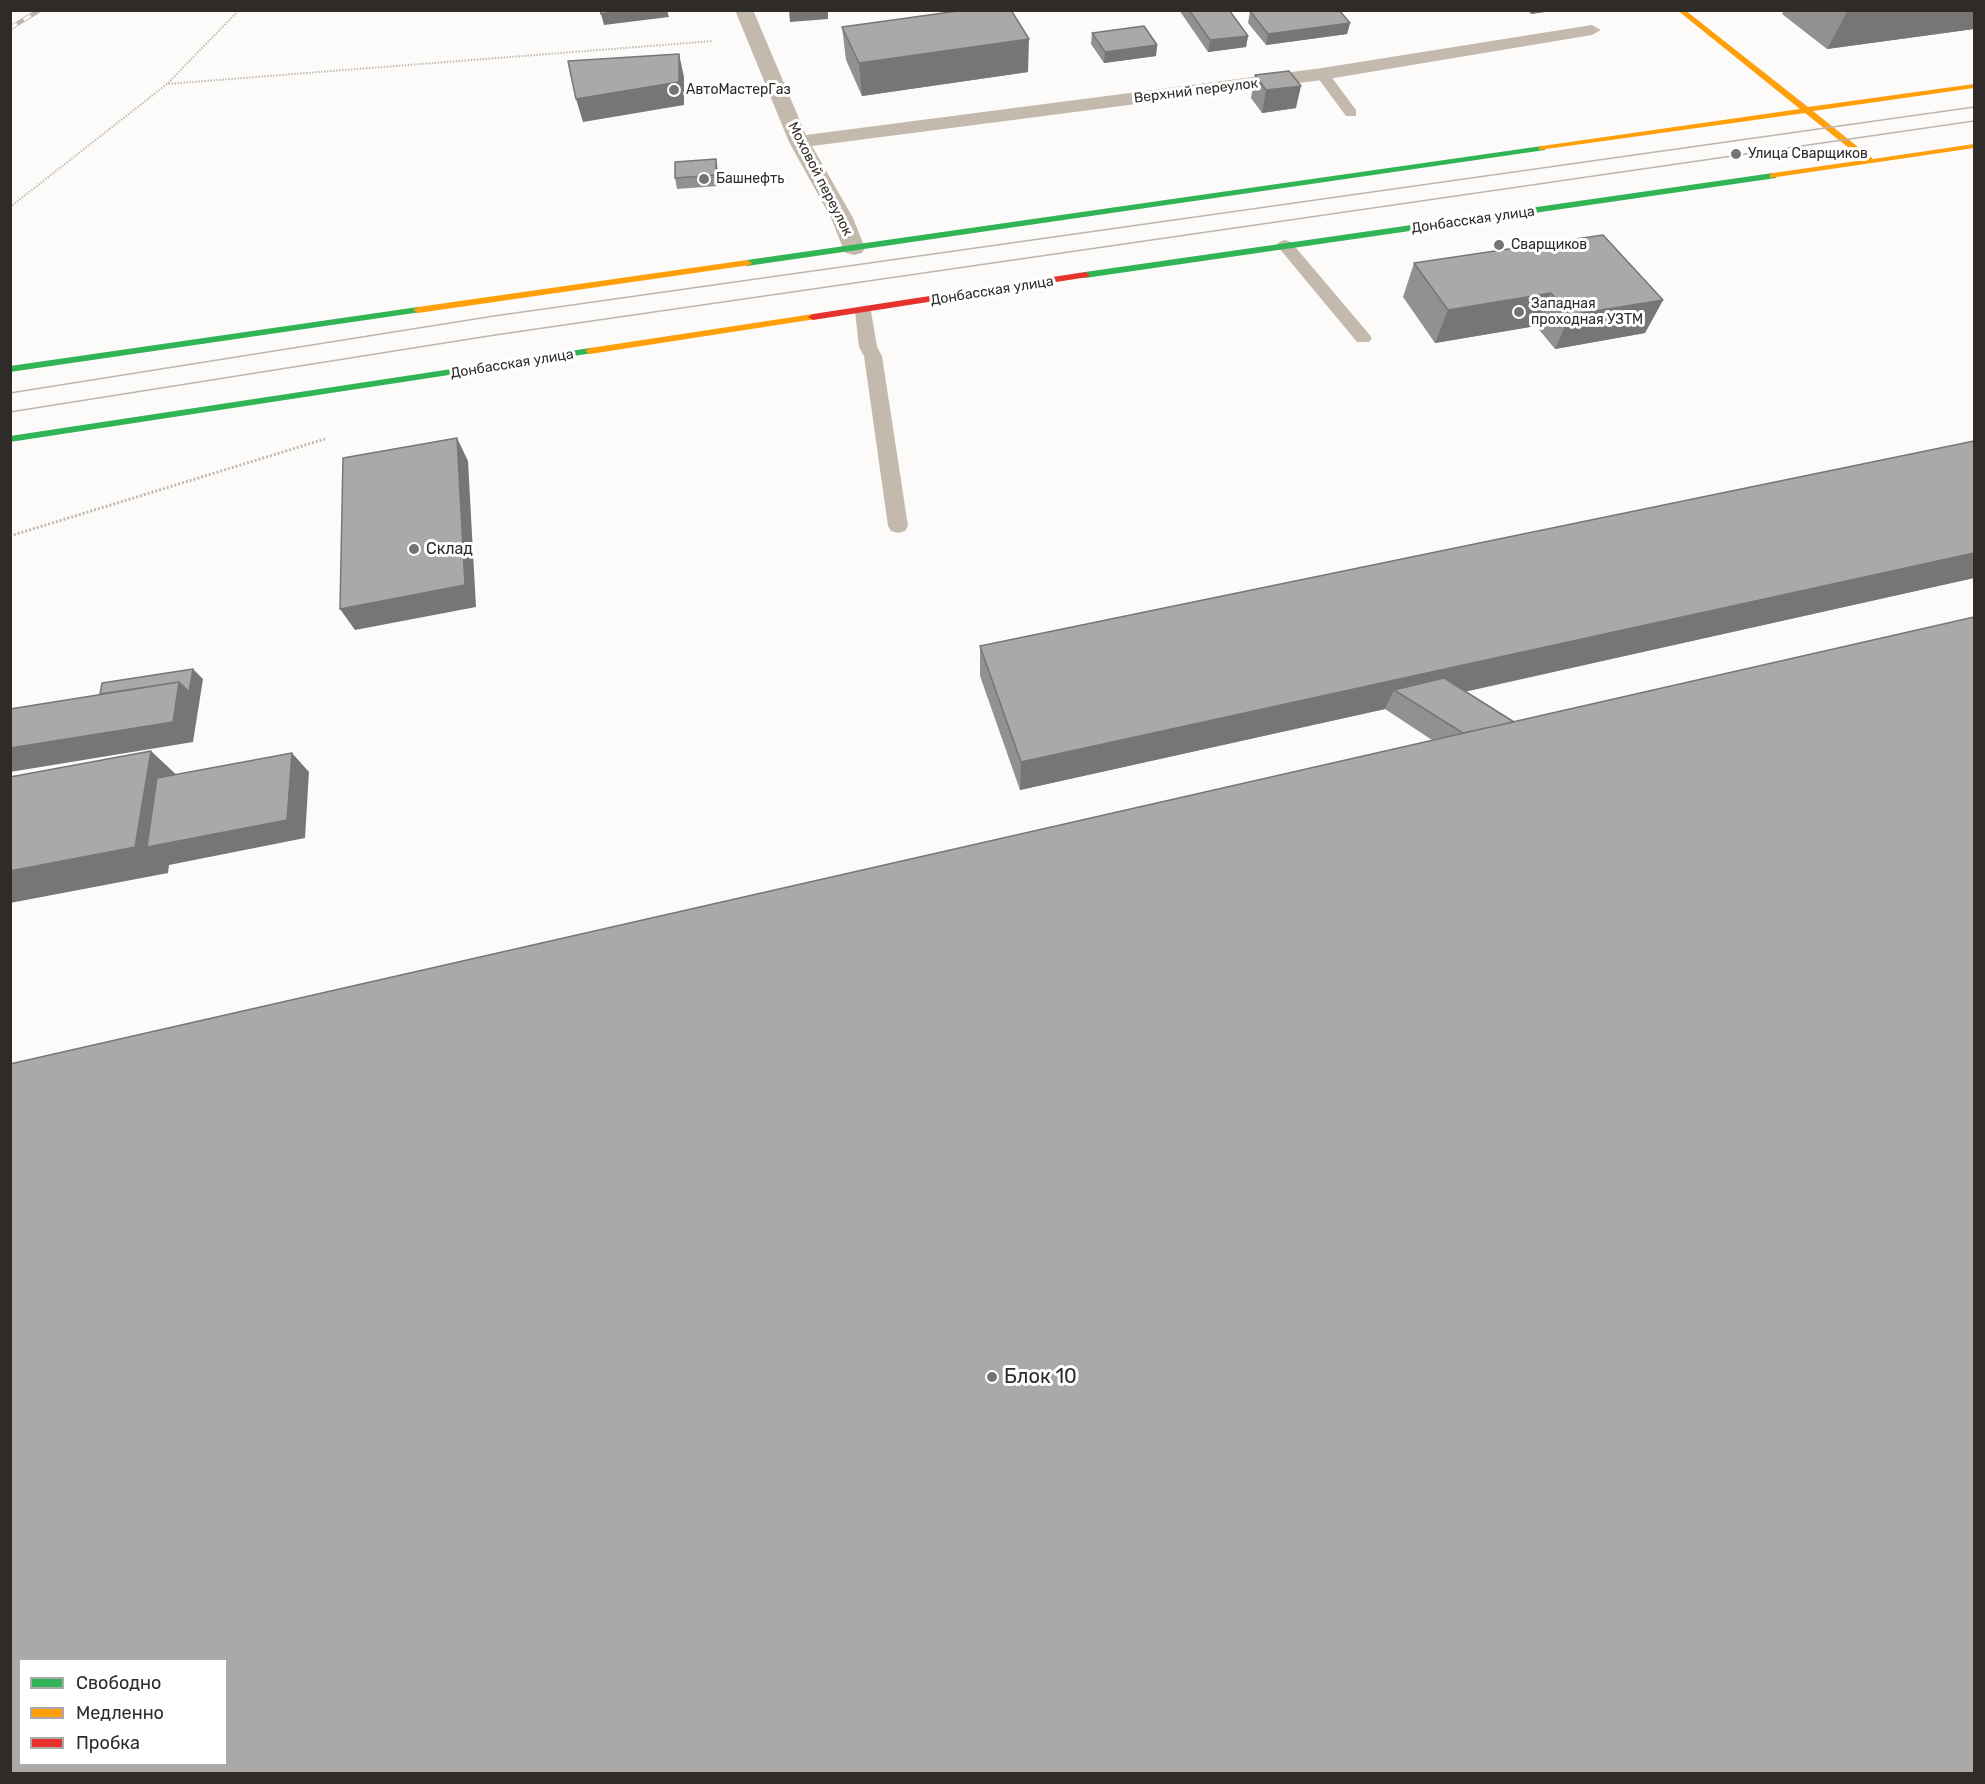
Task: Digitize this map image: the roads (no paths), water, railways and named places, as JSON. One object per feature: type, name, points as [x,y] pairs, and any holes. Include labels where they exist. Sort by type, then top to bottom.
[{"type":"main road","points":[[1680,10],[1872,162]]},
{"type":"main road","points":[[10,369],[1808,112],[1974,86]]},
{"type":"main road","name":"Донбасская улица","points":[[10,439],[1285,245],[1974,146]]},
{"type":"street","name":"Моховой переулок","points":[[744,10],[753,37],[799,142],[842,218],[854,248]]},
{"type":"street","name":"Верхний переулок","points":[[799,142],[1322,74],[1592,30]]},
{"type":"lane","points":[[1322,74],[1351,113]]},
{"type":"lane","points":[[1285,245],[1363,338]]},
{"type":"lane","points":[[863,311],[868,347],[873,356],[898,525]]},
{"type":"tram line","points":[[10,393],[494,316],[1974,107]]},
{"type":"tram line","points":[[10,412],[495,335],[1974,121]]},
{"type":"railway","points":[[10,28],[40,10]]},
{"type":"place","name":"АвтоМастерГаз","points":[[674,90]]},
{"type":"place","name":"Улица Сварщиков","points":[[1736,154]]},
{"type":"place","name":"Башнефть","points":[[704,179]]},
{"type":"place","name":"Сварщиков","points":[[1499,245]]},
{"type":"place","name":"Западная проходная УЗТМ","points":[[1519,312]]},
{"type":"place","name":"Склад","points":[[414,549]]},
{"type":"place","name":"Блок 10","points":[[992,1377]]}]
